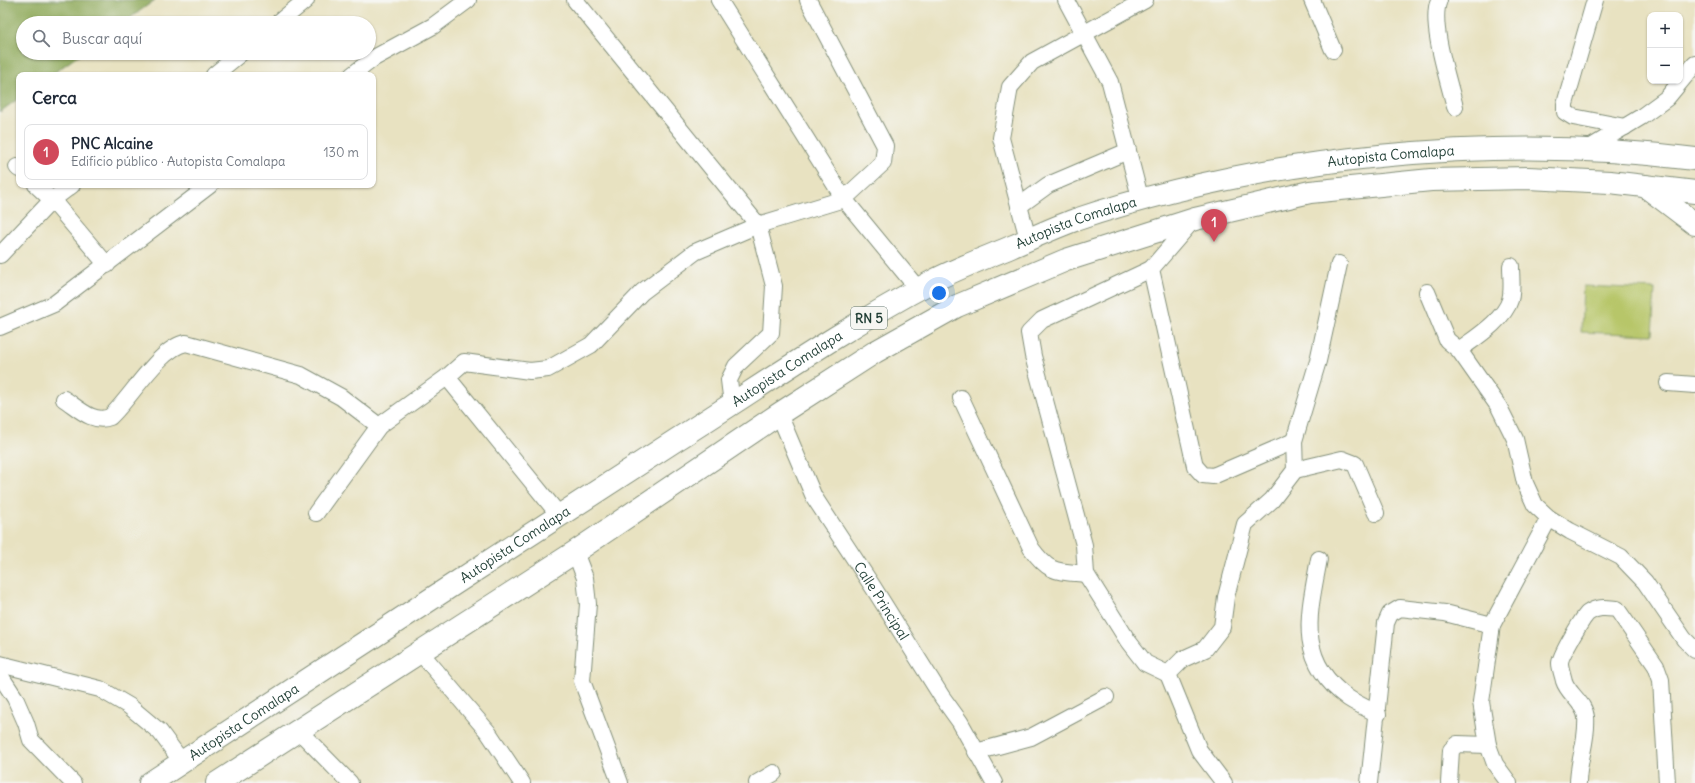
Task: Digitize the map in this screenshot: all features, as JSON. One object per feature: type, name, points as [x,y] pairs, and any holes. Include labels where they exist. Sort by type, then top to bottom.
[{"type":"main road","name":"Autopista Comalapa","points":[[150,783],[559,515],[841,335],[918,289],[1028,239],[1074,221],[1227,177],[1365,158],[1469,150],[1588,149],[1655,154],[1695,159]]},
{"type":"main road","name":"Autopista Comalapa","points":[[222,781],[298,730],[575,552],[779,414],[875,352],[957,306],[1066,260],[1195,219],[1310,192],[1431,180],[1528,178],[1645,186],[1695,192]]},
{"type":"main road","points":[[1645,186],[1695,224]]},
{"type":"street","points":[[287,16],[306,0]]},
{"type":"street","points":[[376,57],[433,26],[468,0]]},
{"type":"street","points":[[575,0],[758,225],[774,286],[771,333],[736,366],[729,380],[732,404]]},
{"type":"street","points":[[720,0],[844,199],[918,289]]},
{"type":"street","points":[[316,513],[378,426],[447,377],[464,362],[530,372],[548,369],[591,345],[642,292],[695,252],[758,225],[844,199],[883,162],[885,146],[808,0]]},
{"type":"street","points":[[1066,0],[1110,82],[1141,201]]},
{"type":"street","points":[[1028,239],[1001,138],[1010,87],[1032,62],[1145,0]]},
{"type":"street","points":[[1312,0],[1333,50]]},
{"type":"street","points":[[1440,0],[1436,8],[1439,41],[1455,108]]},
{"type":"street","points":[[1595,0],[1565,104],[1565,112],[1573,117],[1625,127]]},
{"type":"street","points":[[218,72],[232,60]]},
{"type":"street","points":[[356,72],[371,60]]},
{"type":"street","points":[[1588,149],[1625,127],[1667,98],[1695,64]]},
{"type":"street","points":[[1019,206],[1048,185],[1128,151]]},
{"type":"street","points":[[39,188],[52,200],[107,265]]},
{"type":"street","points":[[0,255],[52,200],[68,188]]},
{"type":"street","points":[[0,327],[54,304],[206,188]]},
{"type":"street","points":[[1195,219],[1151,269],[1042,320],[1029,333],[1033,356],[1084,546],[1086,574],[1128,641],[1144,663],[1168,674],[1199,750],[1224,783]]},
{"type":"street","points":[[1295,470],[1294,441],[1318,361],[1339,264]]},
{"type":"street","points":[[1459,350],[1487,329],[1502,313],[1510,301],[1511,266]]},
{"type":"street","points":[[1151,269],[1195,466],[1203,475],[1213,476],[1294,441]]},
{"type":"street","points":[[1427,292],[1439,325],[1447,340],[1459,350],[1499,407],[1515,439],[1525,483],[1535,505],[1549,518],[1570,531],[1621,557],[1645,582],[1684,639],[1695,650]]},
{"type":"street","points":[[64,399],[95,419],[103,420],[110,417],[146,374],[175,347],[186,343],[301,375],[341,396],[378,426]]},
{"type":"street","points":[[447,377],[559,515]]},
{"type":"street","points":[[1668,383],[1695,385]]},
{"type":"street","points":[[961,398],[1031,548],[1042,563],[1054,571],[1086,574]]},
{"type":"street","name":"Calle Principal","points":[[779,414],[814,497],[942,697],[960,722],[994,783]]},
{"type":"street","points":[[1168,674],[1183,659],[1205,649],[1222,627],[1226,597],[1245,524],[1272,500],[1295,470],[1342,459],[1355,464],[1376,513]]},
{"type":"street","points":[[1509,783],[1495,764],[1488,745],[1481,702],[1492,625],[1549,518]]},
{"type":"street","points":[[575,552],[585,578],[588,604],[582,681],[620,783]]},
{"type":"street","points":[[1319,559],[1309,612],[1309,638],[1315,658],[1330,681],[1348,698],[1378,714]]},
{"type":"street","points":[[1578,783],[1578,766],[1586,737],[1586,715],[1579,701],[1565,683],[1560,663],[1566,647],[1587,614],[1602,607],[1617,609],[1656,666],[1661,680],[1666,783]]},
{"type":"street","points":[[1369,783],[1378,714],[1386,624],[1390,614],[1400,608],[1445,613],[1492,625]]},
{"type":"street","points":[[420,652],[488,732],[522,783]]},
{"type":"street","points":[[0,664],[100,689],[129,706],[160,732],[182,762]]},
{"type":"street","points":[[0,675],[15,698],[26,723],[31,740],[73,783]]},
{"type":"street","points":[[976,752],[1031,737],[1106,697]]},
{"type":"street","points":[[298,730],[350,783]]},
{"type":"street","points":[[1449,783],[1451,750],[1457,744],[1488,745]]},
{"type":"street","points":[[757,783],[774,773]]},
{"type":"green space","points":[[0,0],[155,0],[133,16],[16,16],[16,60],[72,60],[55,72],[16,72],[16,100],[0,112]]},
{"type":"green space","points":[[1583,286],[1655,289],[1652,335],[1581,332]]},
{"type":"place","name":"PNC Alcaine","points":[[1214,242]]}]
